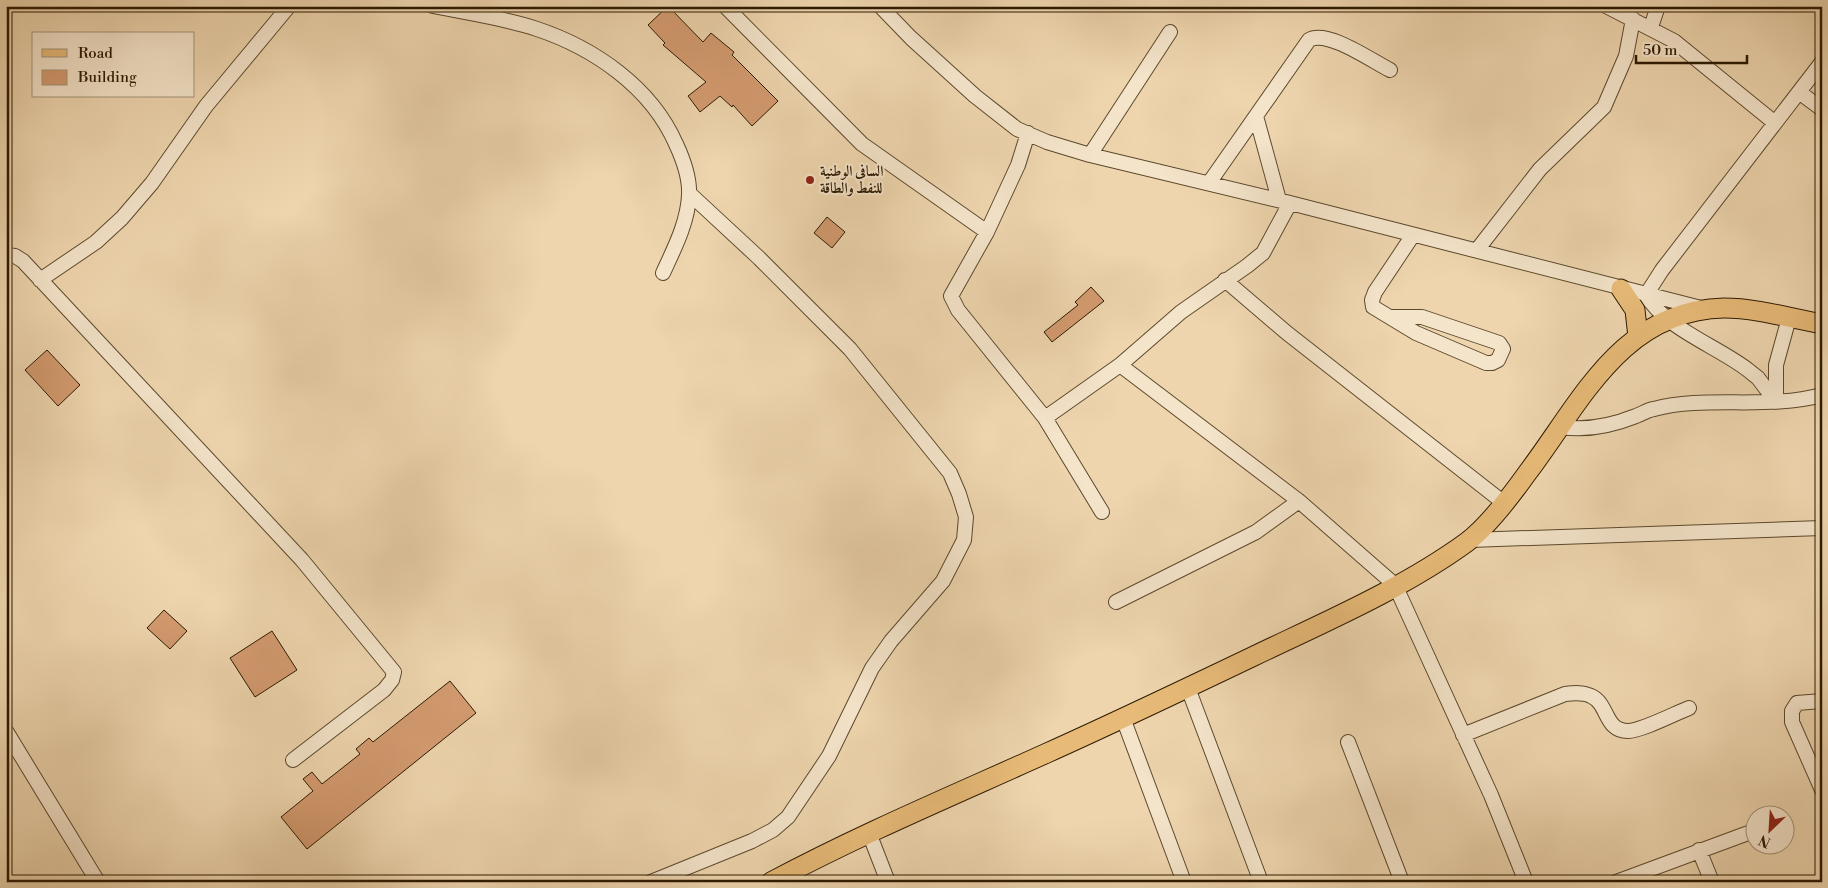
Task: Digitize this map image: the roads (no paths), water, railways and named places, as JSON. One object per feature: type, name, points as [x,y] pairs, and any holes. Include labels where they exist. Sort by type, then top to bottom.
[{"type":"main road","points":[[1621,289],[1635,310],[1638,336]]},
{"type":"main road","points":[[771,882],[870,833],[1188,688],[1340,615],[1470,540],[1504,503],[1608,361],[1638,336],[1669,320],[1707,309],[1742,309],[1822,324]]},
{"type":"street","points":[[40,280],[96,242],[122,218],[152,183],[206,106],[289,6]]},
{"type":"street","points":[[433,6],[536,29],[573,44],[621,74],[648,100],[670,130],[684,161],[690,194],[678,240],[663,273]]},
{"type":"street","points":[[726,6],[862,144],[987,232]]},
{"type":"street","points":[[880,6],[911,38],[975,96],[1017,129],[1090,155],[1284,201],[1621,289],[1707,309]]},
{"type":"street","points":[[1606,6],[1651,27],[1690,52],[1775,123]]},
{"type":"street","points":[[1651,27],[1658,6]]},
{"type":"street","points":[[1477,250],[1540,169],[1604,107],[1626,56],[1633,19]]},
{"type":"street","points":[[1090,155],[1170,32]]},
{"type":"street","points":[[1209,183],[1309,40],[1314,37],[1327,37],[1390,70]]},
{"type":"street","points":[[1646,295],[1662,270],[1799,92],[1820,68]]},
{"type":"street","points":[[1799,92],[1822,109]]},
{"type":"street","points":[[1045,418],[1120,365],[1181,312],[1263,253],[1284,201],[1256,116]]},
{"type":"street","points":[[1028,133],[1018,165],[987,232],[953,288],[952,302],[1045,418],[1102,512]]},
{"type":"street","points":[[651,882],[752,841],[773,830],[788,817],[829,756],[872,668],[891,641],[943,581],[964,540],[966,517],[950,474],[850,349],[759,258],[690,194]]},
{"type":"street","points":[[1390,317],[1422,317],[1500,343],[1503,349],[1502,355],[1492,363],[1486,363],[1416,333],[1373,307],[1372,300],[1413,235]]},
{"type":"street","points":[[6,255],[15,256],[23,261],[302,560],[394,672],[392,680],[384,690],[293,760]]},
{"type":"street","points":[[1225,280],[1287,333],[1504,503]]},
{"type":"street","points":[[1646,295],[1652,305],[1669,320],[1758,378],[1776,402]]},
{"type":"street","points":[[1776,402],[1777,358],[1789,318]]},
{"type":"street","points":[[1120,365],[1299,502],[1395,585],[1492,795],[1526,882]]},
{"type":"street","points":[[1561,427],[1586,429],[1602,427],[1652,409],[1670,406],[1776,402],[1822,395]]},
{"type":"street","points":[[1116,602],[1256,532],[1299,502]]},
{"type":"street","points":[[1470,540],[1822,528]]},
{"type":"street","points":[[1188,688],[1261,882]]},
{"type":"street","points":[[1463,735],[1565,694],[1581,693],[1598,700],[1612,725],[1618,730],[1630,731],[1689,708]]},
{"type":"street","points":[[1822,702],[1797,703],[1792,711],[1792,722],[1822,790]]},
{"type":"street","points":[[1123,718],[1184,882]]},
{"type":"street","points":[[6,731],[98,882]]},
{"type":"street","points":[[1348,742],[1402,882]]},
{"type":"street","points":[[870,833],[888,882]]},
{"type":"street","points":[[1616,882],[1746,834]]},
{"type":"street","points":[[1699,850],[1712,882]]},
{"type":"place","name":"السافي الوطنية للنفط والطاقة","points":[[810,180]]}]
